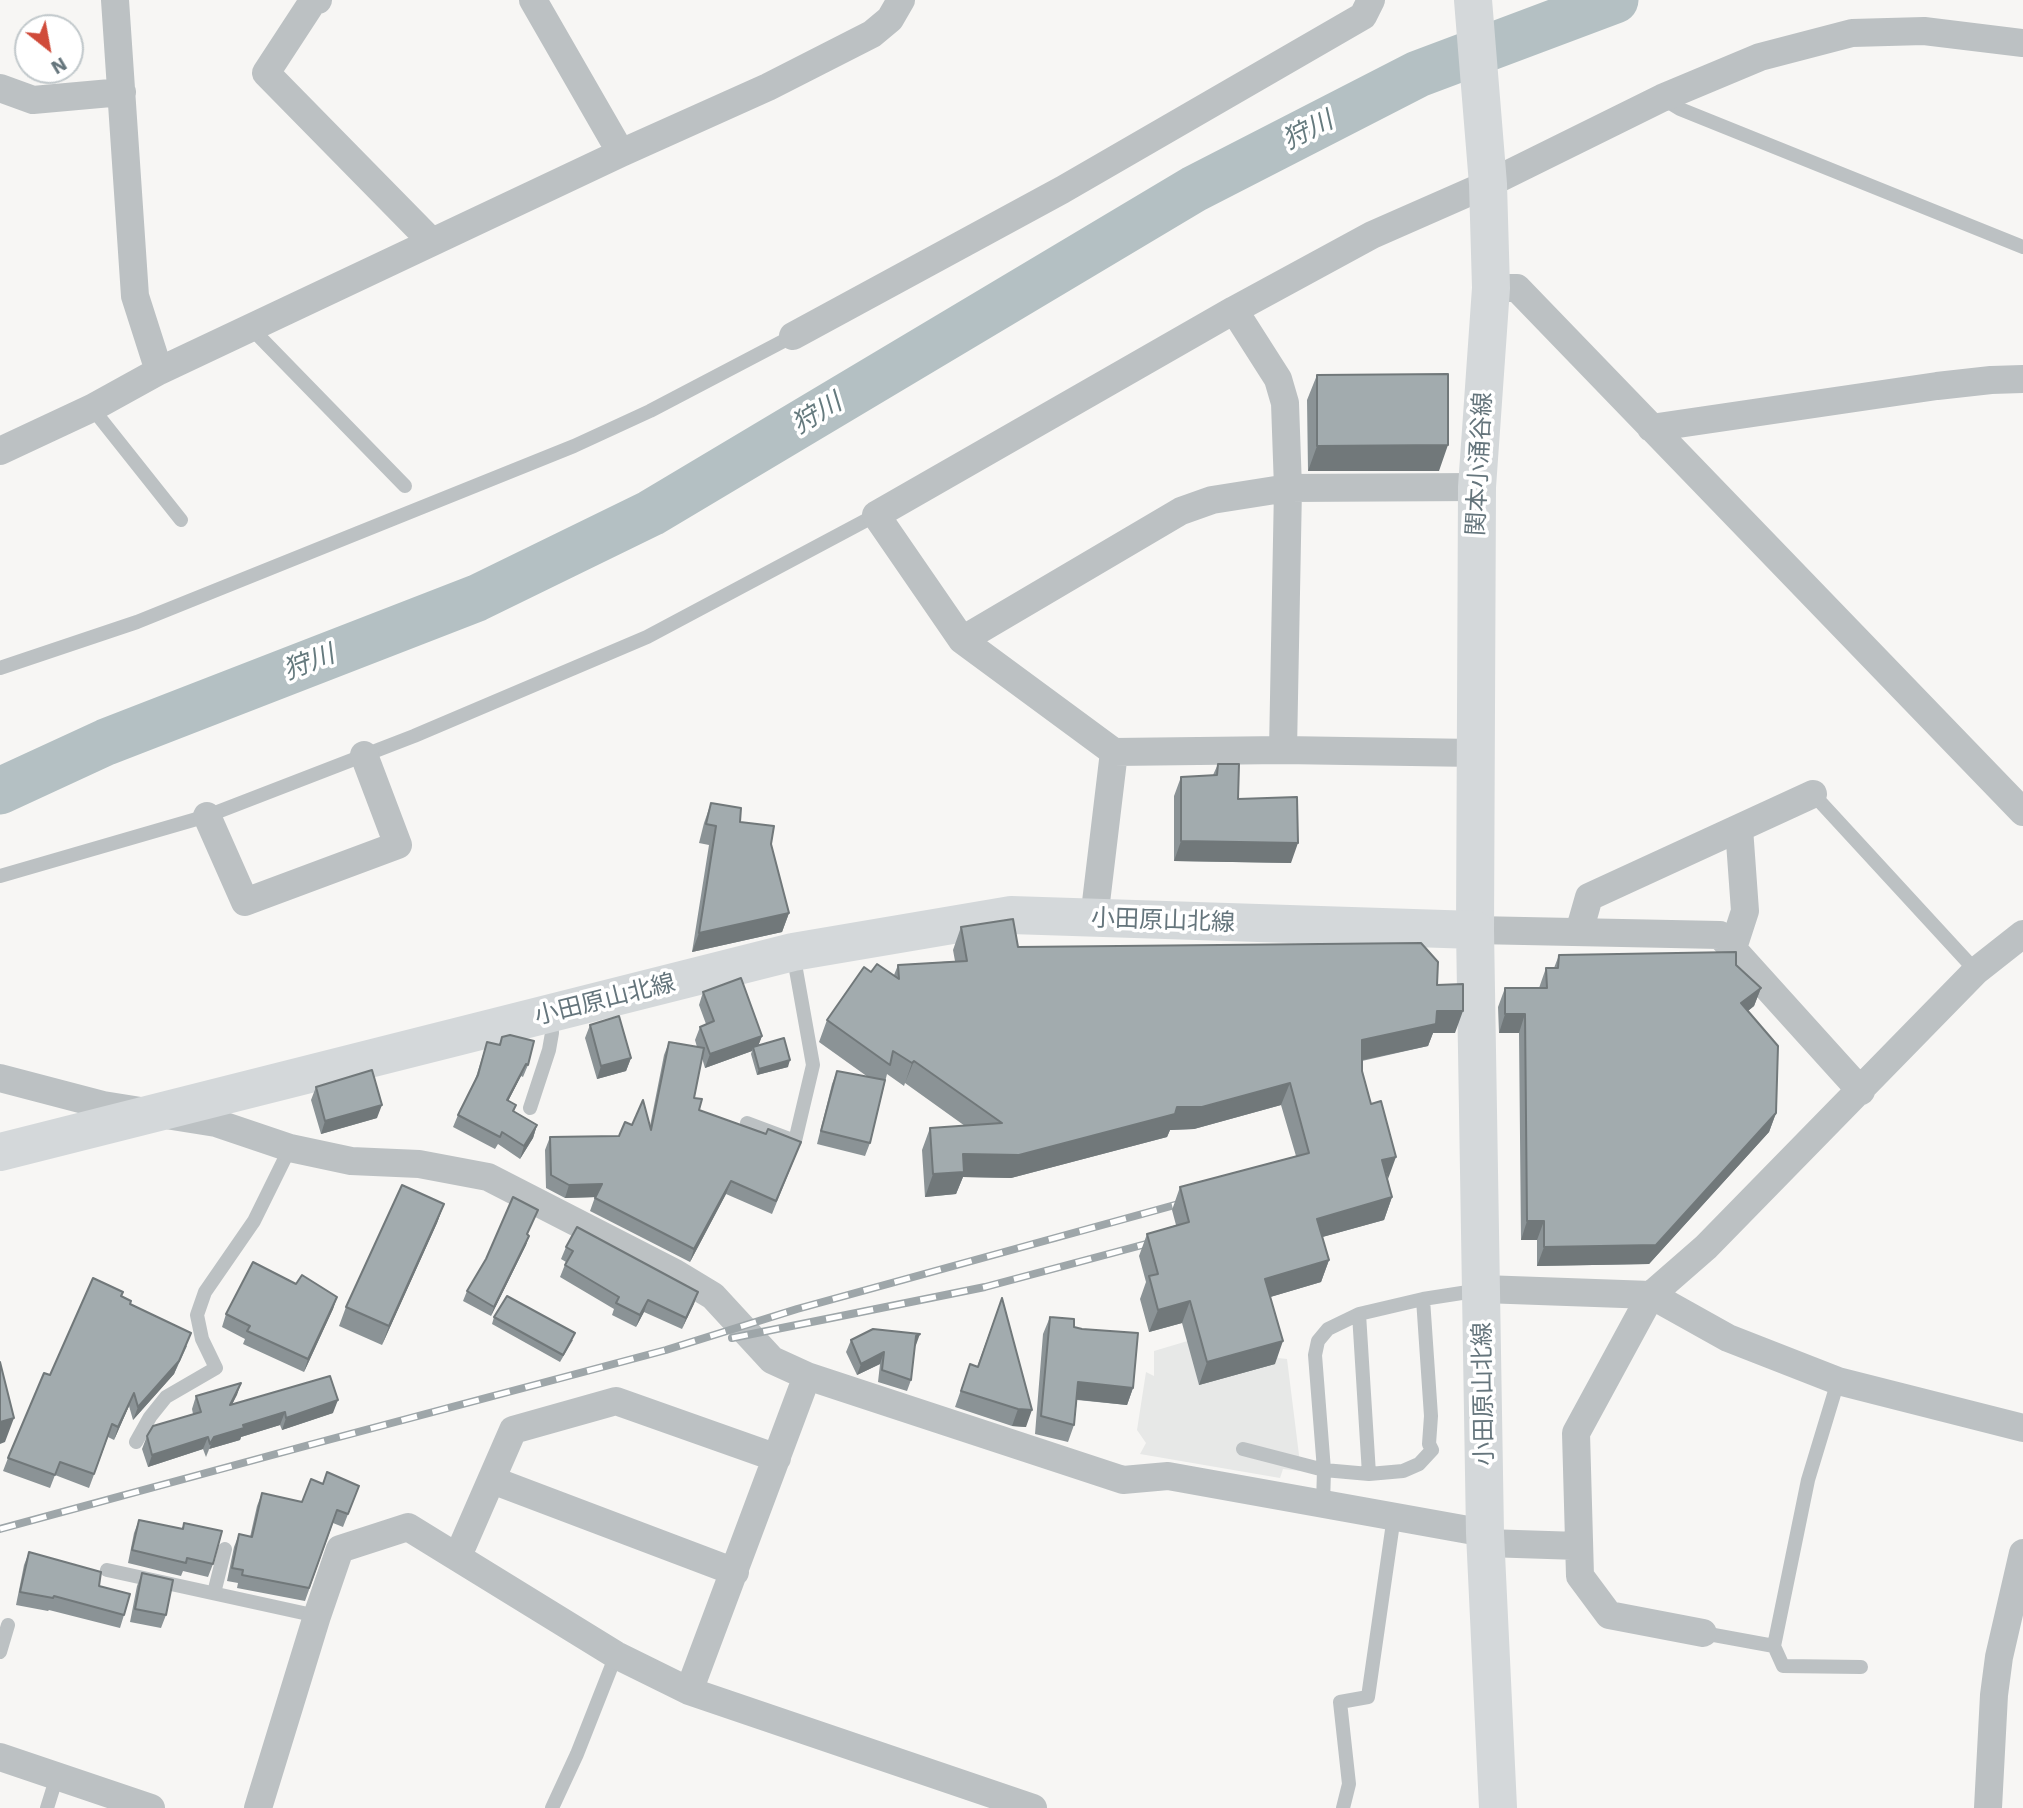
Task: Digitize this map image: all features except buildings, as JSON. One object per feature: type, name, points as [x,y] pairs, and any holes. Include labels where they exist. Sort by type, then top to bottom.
[{"type":"main road","name":"関本小涌谷線","points":[[1473,0],[1487,177],[1491,288],[1476,487],[1475,930]]},
{"type":"main road","name":"小田原山北線","points":[[0,1152],[793,952],[1011,915],[1475,930],[1486,1538],[1498,1808]]},
{"type":"street","points":[[115,0],[135,296],[159,371]]},
{"type":"street","points":[[315,0],[266,73],[432,242]]},
{"type":"street","points":[[533,0],[621,153]]},
{"type":"street","points":[[0,451],[92,408],[159,371],[621,153],[757,92],[872,34],[890,19],[901,0]]},
{"type":"street","points":[[793,336],[1062,190],[1363,16],[1371,0]]},
{"type":"street","points":[[1475,753],[1283,750],[1114,752],[961,640],[876,515],[1234,310],[1371,235],[1487,177],[1760,57],[1852,33],[1924,31],[2023,43]]},
{"type":"street","points":[[0,88],[33,100],[122,92]]},
{"type":"street","points":[[1491,288],[1517,288],[2023,811]]},
{"type":"street","points":[[1234,310],[1278,379],[1285,402],[1288,488],[1283,750]]},
{"type":"street","points":[[1651,428],[1937,386],[2023,379]]},
{"type":"street","points":[[961,640],[1181,511],[1212,500],[1288,488],[1476,487]]},
{"type":"street","points":[[1094,919],[1114,752]]},
{"type":"street","points":[[207,816],[245,902],[398,845],[364,755]]},
{"type":"street","points":[[1579,932],[1589,897],[1814,794]]},
{"type":"street","points":[[1732,948],[1745,911],[1739,828]]},
{"type":"street","points":[[1475,930],[1720,935],[1861,1091]]},
{"type":"street","points":[[1703,1633],[1608,1615],[1580,1576],[1576,1433],[1651,1295],[1706,1247],[1976,971],[2023,934]]},
{"type":"street","points":[[0,1078],[103,1105],[216,1123],[290,1147],[351,1161],[419,1164],[488,1177],[691,1282],[713,1296],[772,1360],[807,1377],[1123,1480],[1168,1476],[1394,1516],[1486,1538],[1579,1546]]},
{"type":"street","points":[[1483,1289],[1651,1295],[1728,1338],[1838,1381],[2023,1428]]},
{"type":"street","points":[[689,1691],[807,1377]]},
{"type":"street","points":[[458,1556],[513,1430],[616,1401],[777,1458]]},
{"type":"street","points":[[492,1480],[735,1572]]},
{"type":"street","points":[[258,1808],[340,1549],[408,1527],[616,1655],[689,1691],[1034,1808]]},
{"type":"street","points":[[1987,1808],[1996,1682],[2023,1553]]},
{"type":"street","points":[[0,1757],[151,1808]]},
{"type":"lane","points":[[1662,98],[1680,110],[2023,247]]},
{"type":"lane","points":[[251,328],[405,486]]},
{"type":"lane","points":[[0,668],[137,622],[574,446],[650,411],[793,336]]},
{"type":"lane","points":[[92,408],[181,520]]},
{"type":"lane","points":[[0,876],[207,816],[364,755],[647,637],[876,515]]},
{"type":"lane","points":[[1814,794],[1976,971]]},
{"type":"lane","points":[[747,1123],[795,1141],[813,1065],[793,952]]},
{"type":"lane","points":[[530,1108],[549,1050],[552,1033],[550,1014]]},
{"type":"lane","points":[[136,1442],[150,1417],[166,1397],[216,1368],[202,1339],[197,1315],[205,1292],[254,1221],[290,1147]]},
{"type":"lane","points":[[1323,1504],[1324,1470],[1315,1355],[1318,1341],[1328,1329],[1359,1314],[1483,1289]]},
{"type":"lane","points":[[1243,1448],[1324,1470],[1369,1474],[1403,1471],[1419,1464],[1432,1450],[1429,1444],[1431,1416],[1423,1299]]},
{"type":"lane","points":[[1359,1314],[1369,1474]]},
{"type":"lane","points":[[1838,1381],[1808,1480],[1774,1646],[1783,1666],[1861,1667]]},
{"type":"lane","points":[[1343,1808],[1349,1784],[1340,1702],[1368,1697],[1394,1516]]},
{"type":"lane","points":[[214,1593],[225,1549]]},
{"type":"lane","points":[[107,1570],[317,1615]]},
{"type":"lane","points":[[0,1652],[8,1625]]},
{"type":"lane","points":[[1703,1633],[1774,1646]]},
{"type":"lane","points":[[552,1808],[577,1754],[616,1655]]},
{"type":"lane","points":[[47,1808],[57,1776]]},
{"type":"shaded area","points":[[1268,1317],[1278,1358],[1287,1359],[1301,1471],[1283,1469],[1280,1478],[1140,1454],[1146,1443],[1137,1430],[1146,1372],[1154,1376],[1154,1351]]},
{"type":"waterway","name":"狩川","points":[[0,791],[106,742],[477,598],[651,513],[1194,189],[1418,74],[1615,0]]},
{"type":"railway","points":[[0,1529],[666,1350],[797,1309],[1193,1200]]},
{"type":"railway","points":[[732,1338],[985,1287],[1161,1240]]}]
